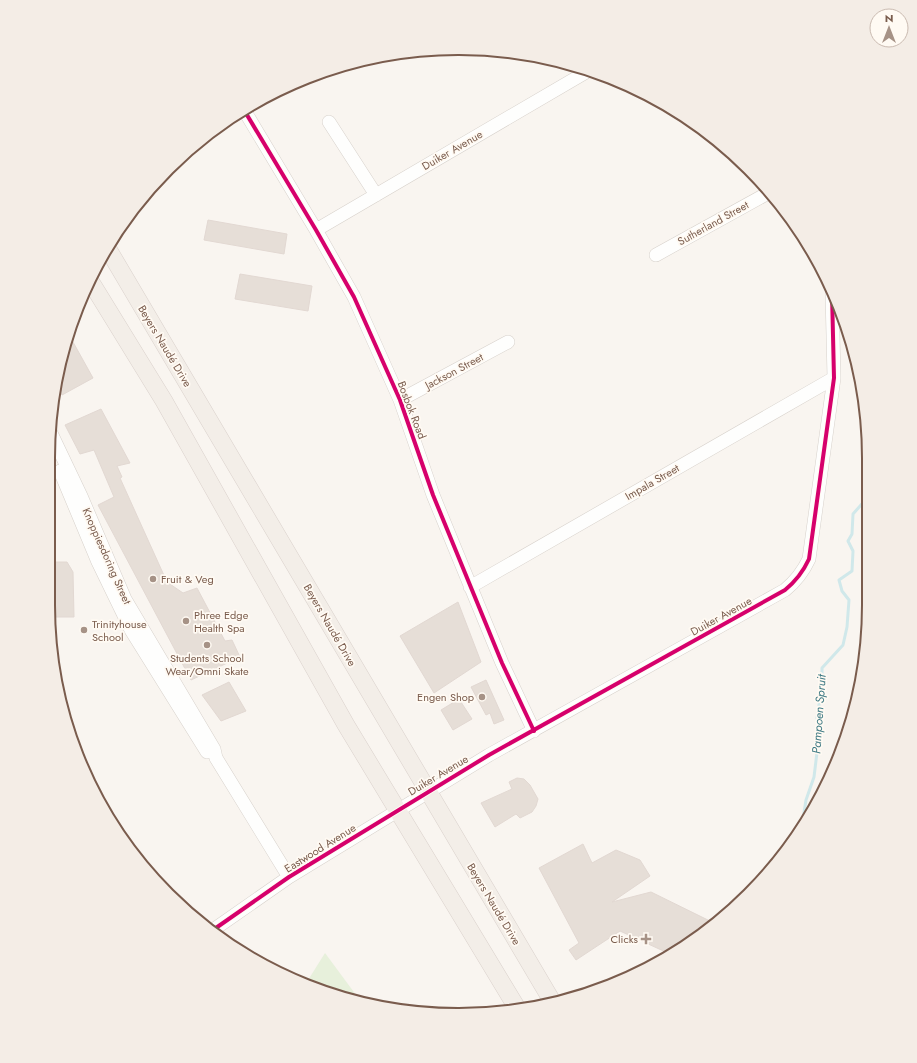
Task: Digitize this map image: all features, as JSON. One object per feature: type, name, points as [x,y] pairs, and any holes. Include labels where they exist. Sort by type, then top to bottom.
[{"type":"main road","name":"Beyers Naudé Drive","points":[[111,254],[550,997]]},
{"type":"main road","points":[[94,287],[164,401],[342,718],[515,1004]]},
{"type":"street","name":"Duiker Avenue","points":[[316,230],[582,74]]},
{"type":"street","name":"Bosbok Road","points":[[247,115],[354,297],[400,400],[433,495],[470,587],[502,663],[534,731]]},
{"type":"street","points":[[330,122],[376,195]]},
{"type":"street","name":"Sutherland Street","points":[[656,255],[764,195]]},
{"type":"street","name":"Duiker Avenue","points":[[398,810],[534,731],[785,590],[800,575],[809,559],[834,378],[832,307]]},
{"type":"street","name":"Jackson Street","points":[[400,400],[508,342]]},
{"type":"street","name":"Impala Street","points":[[470,587],[834,378]]},
{"type":"street","name":"Knoppiesdoring Street","points":[[56,443],[81,496],[125,599],[212,745],[216,758],[289,877]]},
{"type":"street","name":"Knoppiesdoring Street","points":[[55,459],[98,562],[131,630],[195,736],[207,753],[216,758]]},
{"type":"street","name":"Eastwood Avenue","points":[[217,928],[289,877],[398,810]]},
{"type":"green space","points":[[325,953],[356,994],[329,987],[309,979]]},
{"type":"building","points":[[208,220],[287,234],[284,254],[204,240]]},
{"type":"building","points":[[240,274],[312,286],[308,311],[235,299]]},
{"type":"building","points":[[73,341],[93,378],[62,395],[61,393],[63,380]]},
{"type":"building","points":[[101,409],[130,463],[117,466],[122,477],[120,478],[167,582],[183,593],[197,588],[225,641],[232,640],[240,657],[191,680],[98,505],[114,497],[94,450],[80,454],[65,425]]},
{"type":"building","points":[[55,562],[67,562],[73,572],[74,617],[55,617]]},
{"type":"building","points":[[458,602],[481,662],[434,693],[400,636]]},
{"type":"building","points":[[486,680],[504,720],[494,724],[490,713],[486,715],[471,687]]},
{"type":"building","points":[[229,682],[246,711],[221,721],[202,695]]},
{"type":"building","points":[[459,699],[472,719],[453,730],[441,710]]},
{"type":"building","points":[[517,778],[524,779],[530,785],[538,799],[536,806],[532,812],[520,818],[516,814],[495,827],[481,803],[512,789],[509,782]]},
{"type":"building","points":[[583,844],[592,863],[616,850],[640,860],[650,876],[612,902],[651,892],[709,921],[664,951],[620,931],[576,960],[569,950],[579,943],[539,868]]},
{"type":"waterway","name":"Pampoen Spruit","points":[[804,813],[806,800],[814,777],[819,736],[817,718],[822,686],[822,668],[843,645],[847,627],[849,600],[842,591],[839,580],[852,571],[853,551],[848,541],[852,534],[853,514],[862,504]]},
{"type":"cycle path","points":[[247,115],[354,297],[400,400],[433,495],[502,663],[534,731]]},
{"type":"cycle path","points":[[217,928],[289,877],[489,755],[785,590],[793,583],[802,572],[809,559],[834,378],[832,307]]},
{"type":"place","name":"Fruit & Veg","points":[[153,579]]},
{"type":"place","name":"Phree Edge Health Spa","points":[[186,621]]},
{"type":"place","name":"Trinityhouse School","points":[[84,630]]},
{"type":"place","name":"Students School Wear/Omni Skate","points":[[207,645]]},
{"type":"place","name":"Engen Shop","points":[[482,697]]},
{"type":"place","name":"Clicks","points":[[646,939]]}]
